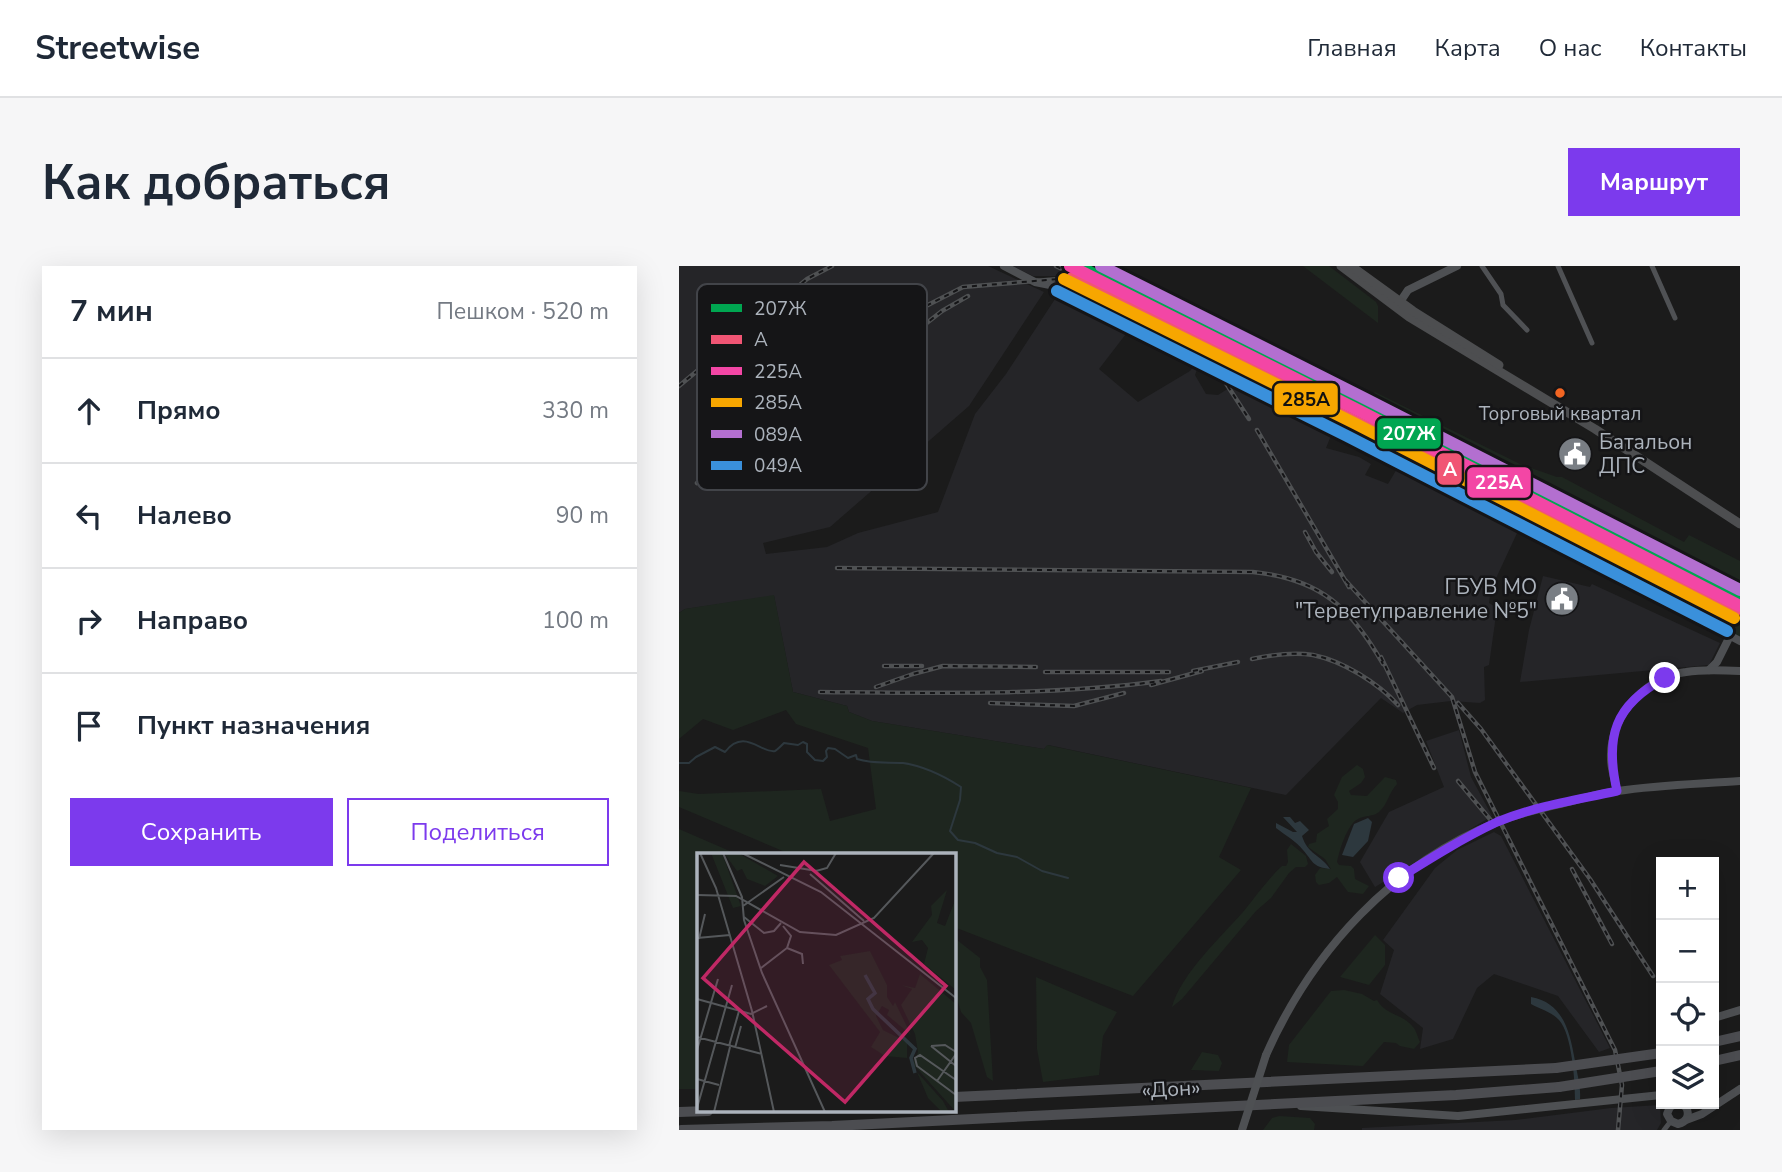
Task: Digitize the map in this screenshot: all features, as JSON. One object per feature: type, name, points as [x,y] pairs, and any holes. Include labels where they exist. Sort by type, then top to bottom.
[{"type":"highway","points":[[1719,1041],[1740,1035]]},
{"type":"highway","name":"«Дон»","points":[[955,1097],[1556,1068],[1656,1054]]},
{"type":"highway","points":[[1719,1060],[1740,1055]]},
{"type":"highway","name":"«Дон»","points":[[681,1130],[832,1126],[1456,1095],[1559,1087],[1656,1073]]},
{"type":"highway","points":[[679,1112],[697,1111]]},
{"type":"main road","points":[[1341,266],[1440,336],[1595,429],[1740,524]]},
{"type":"main road","points":[[1351,266],[1398,305],[1599,424],[1740,518]]},
{"type":"street","points":[[1004,266],[1035,282],[1070,289],[1510,506],[1532,522],[1545,537],[1740,641]]},
{"type":"street","points":[[1398,305],[1410,289],[1457,266]]},
{"type":"street","points":[[1482,266],[1501,294],[1503,305],[1527,330]]},
{"type":"street","points":[[1557,266],[1592,343]]},
{"type":"street","points":[[1652,266],[1675,318]]},
{"type":"street","points":[[1709,670],[1717,662],[1730,636]]},
{"type":"street","points":[[1617,791],[1611,765],[1612,743],[1615,730],[1630,704],[1651,685],[1683,672],[1740,671]]},
{"type":"street","points":[[1242,1130],[1266,1055],[1280,1024],[1306,982],[1359,914],[1399,878],[1445,849],[1499,821],[1538,809],[1617,791],[1740,781]]},
{"type":"street","points":[[1719,1016],[1740,1010]]},
{"type":"street","points":[[1676,1130],[1740,1089]]},
{"type":"street","points":[[1263,1104],[1458,1116],[1656,1096]]},
{"type":"street","points":[[1671,1109],[1667,1114],[1671,1121],[1678,1124],[1702,1114]]},
{"type":"street","points":[[1685,1109],[1686,1120]]},
{"type":"street","points":[[1664,1130],[1671,1121]]},
{"type":"shaded area","points":[[679,266],[988,266],[1044,292],[969,406],[927,443],[927,284],[697,284],[697,490],[873,490],[830,527],[763,543],[766,554],[827,547],[858,533],[938,512],[975,414],[1006,374],[1057,296],[1129,330],[1099,369],[1138,402],[1190,371],[1194,366],[1190,360],[1199,364],[1195,375],[1206,394],[1218,395],[1237,383],[1254,391],[1261,401],[1264,398],[1332,433],[1326,448],[1359,457],[1371,464],[1365,475],[1388,484],[1398,467],[1518,525],[1518,531],[1491,589],[1489,603],[1497,608],[1489,665],[1484,667],[1485,700],[1480,703],[1451,701],[1417,705],[1403,713],[1381,698],[1286,795],[1048,745],[1044,749],[872,721],[849,712],[847,706],[793,692],[774,596],[685,609],[679,613]]},
{"type":"shaded area","points":[[1012,266],[1108,266],[1740,589],[1740,609],[1283,377],[1279,384],[1057,276],[1033,276]]},
{"type":"shaded area","points":[[1303,266],[1329,266],[1376,302],[1378,323]]},
{"type":"shaded area","points":[[1375,392],[1520,464],[1562,477],[1684,542],[1689,535],[1740,561],[1740,582],[1369,398]]},
{"type":"shaded area","points":[[1390,430],[1740,609],[1740,637],[1547,535],[1506,503],[1379,437]]},
{"type":"shaded area","points":[[1543,576],[1590,587],[1592,584],[1720,643],[1709,665],[1520,682],[1529,630]]},
{"type":"shaded area","points":[[774,595],[793,692],[847,706],[849,712],[872,721],[1044,749],[1047,745],[1251,788],[1219,857],[1241,870],[1133,996],[955,927],[955,853],[787,853],[679,807],[679,791],[699,794],[821,789],[830,821],[876,809],[868,748],[796,724],[786,710],[733,730],[703,719],[679,739],[679,613],[685,609]]},
{"type":"shaded area","points":[[1459,730],[1471,777],[1492,816],[1375,887],[1360,862],[1389,812],[1444,787],[1426,741]]},
{"type":"shaded area","points":[[1357,765],[1363,769],[1365,777],[1349,791],[1351,795],[1367,796],[1385,777],[1396,780],[1397,784],[1379,812],[1354,822],[1347,832],[1340,852],[1337,862],[1339,865],[1351,866],[1355,879],[1369,886],[1363,894],[1348,892],[1337,877],[1329,883],[1319,885],[1315,875],[1320,868],[1331,869],[1325,859],[1308,847],[1316,842],[1317,834],[1329,826],[1327,819],[1338,809],[1334,795],[1342,777]]},
{"type":"shaded area","points":[[1283,817],[1290,817],[1295,823],[1300,821],[1309,830],[1302,836],[1305,842],[1330,869],[1316,865],[1297,844],[1276,828],[1276,823],[1297,832]]},
{"type":"shaded area","points":[[1368,818],[1372,822],[1368,841],[1353,857],[1342,855],[1354,824]]},
{"type":"shaded area","points":[[679,829],[734,853],[697,853],[697,1089],[679,1089]]},
{"type":"shaded area","points":[[1494,832],[1501,836],[1610,1048],[1599,1052],[1558,996],[1494,974],[1477,988],[1453,1039],[1420,1049],[1423,1028],[1380,994],[1394,950],[1383,940],[1435,868],[1457,850]]},
{"type":"shaded area","points":[[1291,844],[1306,856],[1308,864],[1305,867],[1296,867],[1289,873],[1271,898],[1256,911],[1182,999],[1172,1007],[1192,969],[1271,877],[1282,866],[1286,866],[1287,850]]},
{"type":"shaded area","points":[[1375,935],[1385,945],[1385,965],[1369,985],[1340,977]]},
{"type":"shaded area","points":[[957,940],[980,958],[980,967],[987,980],[993,1081],[987,1077],[971,1023],[961,1012],[955,992]]},
{"type":"shaded area","points":[[1036,977],[1117,1012],[1103,1036],[1099,1075],[1043,1082],[1037,1049]]},
{"type":"shaded area","points":[[1344,990],[1377,1000],[1385,1009],[1409,1022],[1420,1042],[1414,1049],[1384,1042],[1363,1066],[1287,1062],[1289,1045],[1331,991]]},
{"type":"shaded area","points":[[1531,997],[1551,1006],[1568,1030],[1580,1099],[1575,1100],[1572,1058],[1563,1027],[1553,1015],[1531,1004]]},
{"type":"shaded area","points":[[1202,1052],[1218,1055],[1222,1063],[1219,1071],[1191,1070]]},
{"type":"shaded area","points":[[1656,1105],[1656,1109],[1660,1109],[1661,1123],[1657,1130],[1362,1130],[1515,1120]]},
{"type":"shaded area","points":[[1272,1118],[1310,1118],[1315,1124],[1314,1130],[1263,1130]]},
{"type":"waterway","points":[[679,763],[689,763],[715,747],[725,752],[732,745],[746,741],[770,751],[775,751],[784,743],[798,745],[803,742],[807,744],[807,752],[815,760],[823,761],[827,757],[828,748],[835,749],[848,758],[856,755],[857,759],[863,761],[918,766],[961,787],[960,800],[950,831],[958,840],[1017,857],[1042,871],[1068,878]]},
{"type":"railway","points":[[801,284],[832,266]]},
{"type":"railway","points":[[1056,266],[1325,403]]},
{"type":"railway","points":[[927,305],[963,287],[1059,279],[1087,288]]},
{"type":"railway","points":[[927,323],[968,296]]},
{"type":"railway","points":[[1190,340],[1209,357],[1249,419]]},
{"type":"railway","points":[[679,386],[697,371]]},
{"type":"railway","points":[[1257,430],[1349,587]]},
{"type":"railway","points":[[1305,532],[1332,572]]},
{"type":"railway","points":[[837,568],[1253,572],[1277,576],[1316,589],[1346,612],[1383,664]]},
{"type":"railway","points":[[1346,581],[1452,697],[1475,772],[1615,1050],[1622,1085],[1618,1130]]},
{"type":"railway","points":[[1252,659],[1290,654],[1324,658],[1359,674],[1398,705]]},
{"type":"railway","points":[[1381,657],[1434,768]]},
{"type":"railway","points":[[1193,671],[1238,662]]},
{"type":"railway","points":[[884,666],[922,666]]},
{"type":"railway","points":[[876,687],[943,666],[1036,667]]},
{"type":"railway","points":[[1151,685],[1202,671]]},
{"type":"railway","points":[[1045,672],[1169,672]]},
{"type":"railway","points":[[820,692],[1034,691],[1161,681]]},
{"type":"railway","points":[[990,703],[1074,706],[1124,693]]},
{"type":"railway","points":[[1458,703],[1481,729],[1590,879],[1653,976]]},
{"type":"railway","points":[[1458,781],[1494,824]]},
{"type":"railway","points":[[1572,869],[1612,944]]},
{"type":"transit line","name":"225А","points":[[1070,266],[1740,606]]},
{"type":"transit line","name":"207Ж","points":[[1078,266],[1740,601]]},
{"type":"transit line","name":"089А","points":[[1101,266],[1740,590]]},
{"type":"transit line","name":"A","points":[[1072,278],[1734,613]]},
{"type":"transit line","name":"285А","points":[[1064,279],[1354,423],[1734,618]]},
{"type":"transit line","name":"049А","points":[[1057,291],[1727,631]]},
{"type":"place","name":"Торговый квартал","points":[[1560,393]]},
{"type":"place","name":"Батальон ДПС","points":[[1575,454]]},
{"type":"place","name":"ГБУВ МО \"Терветуправление №5\"","points":[[1562,599]]},
{"type":"route","points":[[1399,878],[1445,849],[1499,821],[1617,791],[1610,756],[1615,730],[1630,704],[1651,685],[1665,678]]}]
